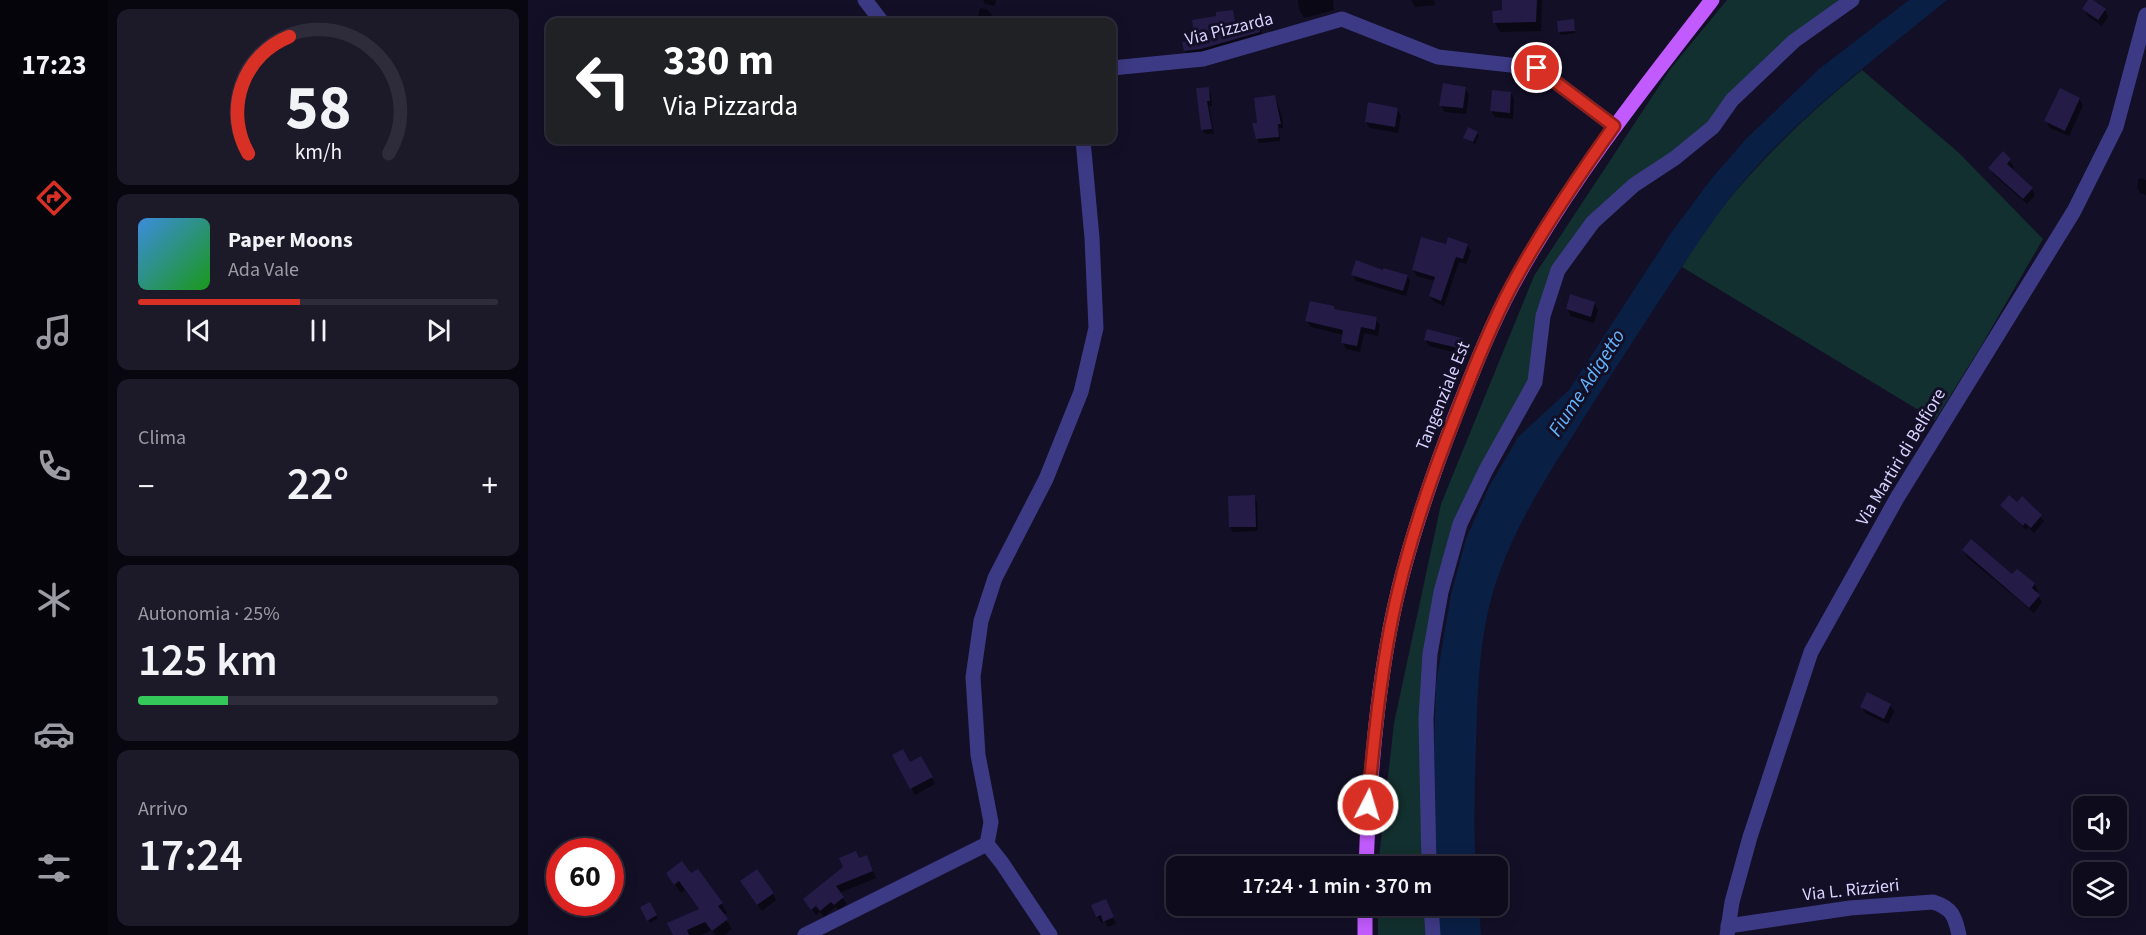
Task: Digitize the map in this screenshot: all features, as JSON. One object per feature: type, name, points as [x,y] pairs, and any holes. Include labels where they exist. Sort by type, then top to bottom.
[{"type":"main road","name":"Tangenziale Est","points":[[1366,856],[1373,746],[1391,627],[1418,521],[1435,469],[1480,352],[1511,288],[1581,173],[1614,126],[1712,0]]},
{"type":"main road","points":[[1365,916],[1365,935]]},
{"type":"street","points":[[865,0],[879,18]]},
{"type":"street","points":[[1430,856],[1426,719],[1430,654],[1441,592],[1460,524],[1486,470],[1535,382],[1544,316],[1558,270],[1593,222],[1634,185],[1675,158],[1713,127],[1732,100],[1794,41],[1852,0]]},
{"type":"street","name":"Via Martiri di Belfiore","points":[[1728,931],[1735,892],[1750,837],[1811,652],[1898,498],[2074,211],[2116,128],[2146,15]]},
{"type":"street","name":"Via Pizzarda","points":[[1116,68],[1203,59],[1342,19],[1438,57],[1537,68],[1614,126]]},
{"type":"street","points":[[1050,935],[987,844],[991,822],[978,756],[973,677],[981,621],[995,578],[1046,478],[1081,392],[1096,328],[1092,238],[1083,144]]},
{"type":"street","points":[[806,935],[987,844]]},
{"type":"street","name":"Via L. Rizzieri","points":[[1728,931],[1850,908],[1933,902],[1946,906],[1955,919],[1959,935]]},
{"type":"street","points":[[1432,916],[1433,935]]},
{"type":"green space","points":[[1727,0],[1843,0],[1557,266],[1531,380],[1456,519],[1421,723],[1421,856],[1379,856],[1394,723],[1441,504],[1534,276],[1671,68]]},
{"type":"green space","points":[[1862,70],[1958,152],[2043,239],[1935,420],[1682,267],[1713,219],[1768,155],[1804,120]]},
{"type":"green space","points":[[1378,916],[1425,916],[1427,935],[1378,935]]},
{"type":"water","name":"Fiume Adigetto","points":[[1909,0],[1947,0],[1824,101],[1745,179],[1725,204],[1657,303],[1542,485],[1518,529],[1499,574],[1483,636],[1476,743],[1476,856],[1435,856],[1436,683],[1451,594],[1466,539],[1489,487],[1518,437],[1569,390],[1671,233],[1712,178],[1746,139],[1819,69]]},
{"type":"water","points":[[1438,916],[1480,916],[1481,935],[1439,935]]},
{"type":"building","points":[[1502,0],[1537,0],[1536,22],[1493,23],[1492,11],[1502,10]]},
{"type":"building","points":[[2088,0],[2093,0],[2106,9],[2098,20],[2082,9]]},
{"type":"building","points":[[1233,10],[1235,21],[1258,17],[1260,32],[1201,49],[1184,51],[1182,42],[1195,40],[1192,20],[1216,16],[1216,12]]},
{"type":"building","points":[[1574,19],[1575,31],[1558,32],[1557,21]]},
{"type":"building","points":[[1443,83],[1466,87],[1463,108],[1439,106]]},
{"type":"building","points":[[1209,87],[1210,101],[1207,101],[1212,129],[1201,130],[1196,88]]},
{"type":"building","points":[[2060,88],[2080,98],[2065,131],[2044,121]]},
{"type":"building","points":[[1492,90],[1511,92],[1510,113],[1490,111]]},
{"type":"building","points":[[1275,95],[1281,124],[1278,124],[1279,137],[1256,139],[1252,123],[1257,123],[1254,98]]},
{"type":"building","points":[[1368,102],[1398,108],[1395,127],[1365,122]]},
{"type":"building","points":[[1468,127],[1478,132],[1473,142],[1463,138]]},
{"type":"building","points":[[2003,151],[2011,159],[2007,164],[2033,188],[2023,199],[1988,168]]},
{"type":"building","points":[[1421,237],[1446,244],[1448,237],[1468,244],[1463,259],[1456,257],[1441,301],[1429,296],[1435,277],[1412,270]]},
{"type":"building","points":[[1356,260],[1383,270],[1383,268],[1408,275],[1403,291],[1351,275]]},
{"type":"building","points":[[1570,294],[1595,302],[1591,317],[1566,309]]},
{"type":"building","points":[[1310,301],[1334,306],[1334,309],[1377,317],[1375,330],[1361,327],[1357,346],[1341,343],[1343,330],[1305,321]]},
{"type":"building","points":[[1427,329],[1465,339],[1462,349],[1424,340]]},
{"type":"building","points":[[1255,495],[1256,527],[1229,527],[1228,496]]},
{"type":"building","points":[[2009,495],[2017,502],[2022,496],[2042,515],[2031,528],[2025,523],[2023,526],[2000,505]]},
{"type":"building","points":[[1971,539],[2012,574],[2017,569],[2035,583],[2032,588],[2040,595],[2029,608],[1962,550]]},
{"type":"building","points":[[1867,692],[1891,704],[1884,719],[1860,707]]},
{"type":"building","points":[[903,749],[910,762],[921,756],[933,777],[910,789],[892,755]]},
{"type":"building","points":[[856,851],[859,858],[867,855],[873,871],[836,886],[844,897],[834,905],[831,902],[820,911],[816,906],[811,910],[803,899],[843,867],[839,858]]},
{"type":"building","points":[[682,861],[691,873],[698,869],[723,903],[718,906],[728,919],[712,931],[705,922],[687,930],[689,935],[673,935],[667,923],[699,909],[679,881],[674,885],[666,873]]},
{"type":"building","points":[[757,869],[774,893],[757,905],[740,881]]},
{"type":"building","points":[[1106,899],[1114,917],[1103,922],[1101,915],[1096,917],[1091,905]]},
{"type":"building","points":[[650,902],[657,915],[647,921],[640,907]]},
{"type":"route","points":[[1368,805],[1381,682],[1391,627],[1418,521],[1435,469],[1480,352],[1511,288],[1587,164],[1614,126],[1537,68]]}]
